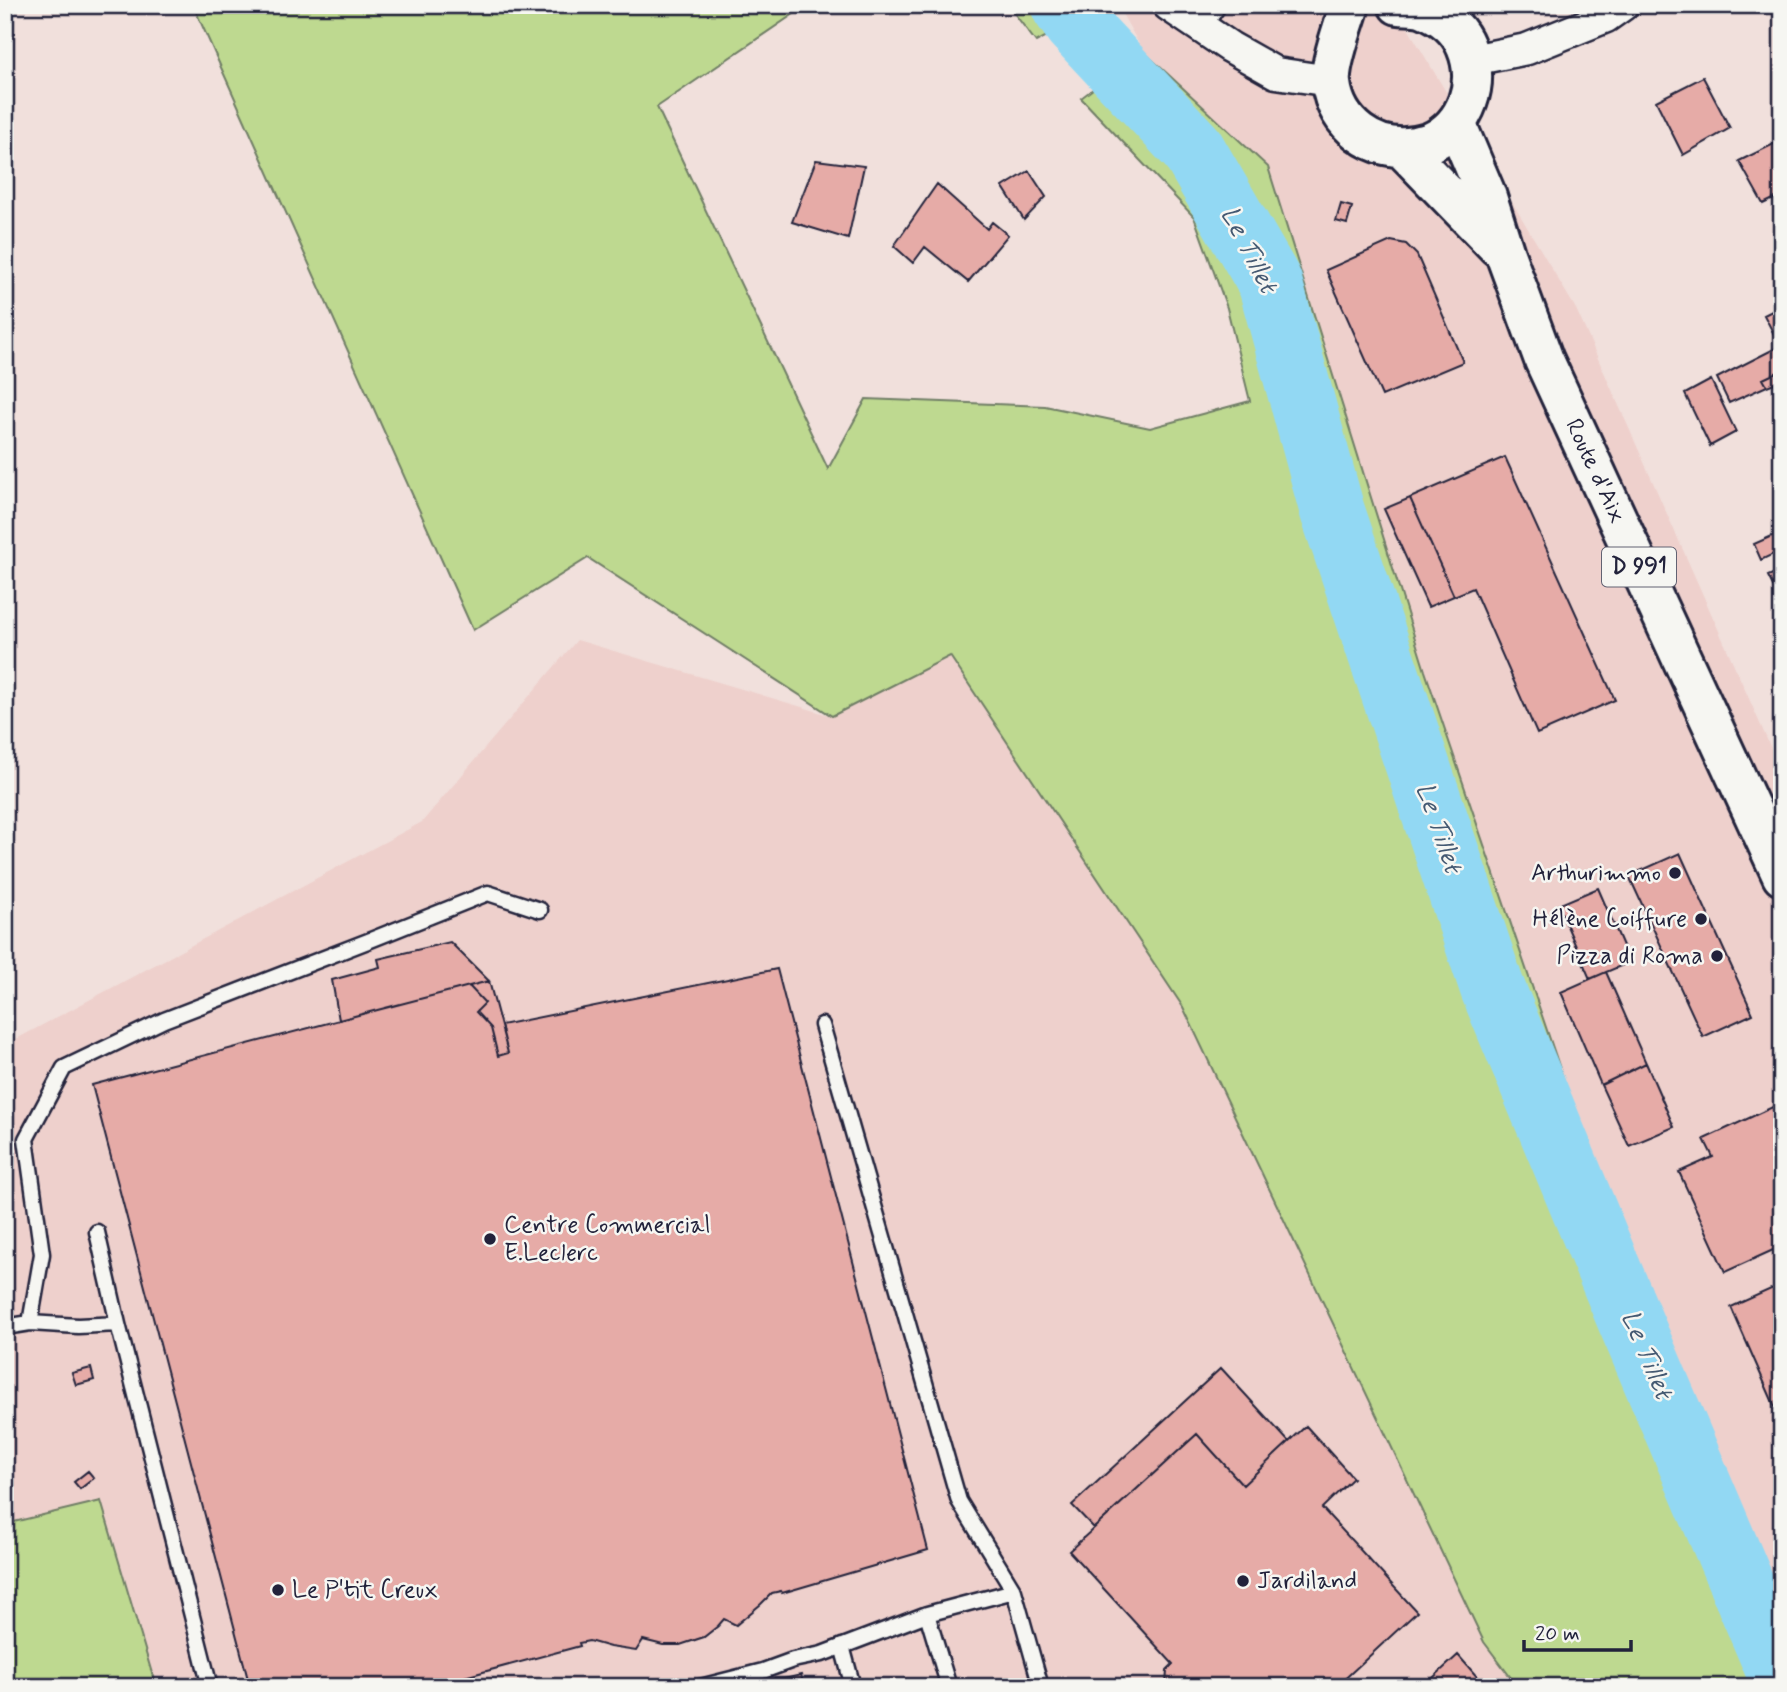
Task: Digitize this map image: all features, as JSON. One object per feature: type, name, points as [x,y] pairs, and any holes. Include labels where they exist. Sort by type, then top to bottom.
[{"type":"main road","points":[[1334,63],[1358,20],[1371,12],[1409,6],[1451,24],[1462,37],[1472,60],[1472,93],[1456,123],[1430,143],[1402,148],[1371,141],[1360,135],[1342,116],[1336,105],[1334,63],[1350,5]]},
{"type":"main road","name":"Route d'Aix","points":[[1456,123],[1486,194],[1544,360],[1782,876]]},
{"type":"main road","name":"Route d'Aix","points":[[1402,148],[1505,254]]},
{"type":"street","points":[[1168,5],[1211,17],[1230,47],[1276,73],[1334,63]]},
{"type":"street","points":[[1472,60],[1527,49],[1606,17],[1623,5]]},
{"type":"lane","points":[[30,1323],[42,1254],[26,1139],[64,1068],[164,1020],[369,942],[488,893],[540,910]]},
{"type":"lane","points":[[822,1025],[959,1501],[1014,1591],[1041,1687]]},
{"type":"lane","points":[[97,1232],[210,1687]]},
{"type":"lane","points":[[5,1327],[30,1323],[78,1326],[118,1324]]},
{"type":"lane","points":[[700,1687],[822,1654],[928,1614],[1014,1591]]},
{"type":"lane","points":[[928,1614],[949,1687]]},
{"type":"lane","points":[[842,1646],[853,1687]]},
{"type":"lane","points":[[763,1671],[768,1687]]},
{"type":"shaded area","points":[[1117,5],[1394,5],[1576,309],[1782,773],[1782,1657],[1592,1163],[1425,671],[1268,167],[1143,51]]},
{"type":"shaded area","points":[[577,640],[832,716],[950,656],[1183,1007],[1484,1642],[1518,1687],[5,1687],[5,1045],[422,822]]},
{"type":"green space","points":[[193,5],[807,5],[657,107],[828,469],[866,399],[1045,406],[1150,428],[1250,401],[1227,308],[1194,217],[1081,98],[1143,51],[1268,167],[1425,671],[1592,1163],[1782,1657],[1782,1687],[1518,1687],[1484,1642],[1183,1007],[950,656],[832,716],[588,558],[473,630]]},
{"type":"green space","points":[[1008,5],[1105,5],[1036,42]]},
{"type":"green space","points":[[101,1501],[156,1687],[5,1687],[5,1516],[14,1522]]},
{"type":"building","points":[[1703,77],[1730,128],[1683,155],[1656,101]]},
{"type":"building","points":[[1782,140],[1782,195],[1763,204],[1739,161]]},
{"type":"building","points":[[816,160],[864,166],[848,239],[792,222]]},
{"type":"building","points":[[1029,171],[1046,197],[1024,220],[1003,187]]},
{"type":"building","points":[[937,184],[987,229],[992,222],[1008,235],[968,282],[925,247],[913,263],[894,246]]},
{"type":"building","points":[[1341,204],[1352,207],[1347,224],[1336,221]]},
{"type":"building","points":[[1391,241],[1406,244],[1417,255],[1463,362],[1382,396],[1326,270]]},
{"type":"building","points":[[1782,306],[1782,370],[1763,379],[1767,386],[1729,403],[1717,378],[1780,346],[1764,315]]},
{"type":"building","points":[[1782,370],[1782,380],[1767,386],[1763,379]]},
{"type":"building","points":[[1711,380],[1736,432],[1710,446],[1685,394]]},
{"type":"building","points":[[1505,457],[1615,700],[1537,734],[1473,588],[1454,596],[1410,498]]},
{"type":"building","points":[[1410,498],[1454,596],[1428,607],[1384,509]]},
{"type":"building","points":[[1781,532],[1782,550],[1761,560],[1754,544]]},
{"type":"building","points":[[1782,570],[1782,604],[1768,576]]},
{"type":"building","points":[[1680,853],[1753,1014],[1703,1037],[1629,876]]},
{"type":"building","points":[[1598,888],[1630,962],[1590,979],[1558,905]]},
{"type":"building","points":[[450,942],[489,981],[339,1020],[332,980],[380,967],[378,959]]},
{"type":"building","name":"Centre Commercial E.Leclerc","points":[[777,969],[928,1550],[782,1593],[772,1593],[736,1625],[724,1619],[704,1637],[680,1645],[663,1645],[643,1640],[636,1651],[589,1641],[579,1643],[580,1646],[427,1687],[250,1687],[92,1085],[469,986],[485,1003],[476,1012],[491,1028],[498,1056],[508,1053],[501,1025]]},
{"type":"building","points":[[1606,972],[1646,1063],[1601,1085],[1561,992]]},
{"type":"building","points":[[489,981],[508,1053],[498,1056],[491,1028],[476,1012],[485,1003],[469,986]]},
{"type":"building","points":[[1646,1063],[1674,1127],[1629,1146],[1601,1085]]},
{"type":"building","points":[[1779,1104],[1782,1109],[1782,1246],[1725,1272],[1679,1172],[1713,1157],[1704,1139]]},
{"type":"building","points":[[1782,1284],[1782,1423],[1731,1307]]},
{"type":"building","points":[[91,1368],[94,1380],[76,1385],[72,1373]]},
{"type":"building","points":[[1221,1368],[1289,1442],[1243,1485],[1197,1434],[1094,1528],[1072,1505]]},
{"type":"building","name":"Jardiland","points":[[1306,1426],[1353,1478],[1322,1508],[1417,1612],[1336,1687],[1166,1687],[1167,1670],[1173,1664],[1069,1551],[1197,1434],[1243,1485]]},
{"type":"building","points":[[88,1471],[94,1478],[80,1489],[74,1482]]},
{"type":"building","points":[[1458,1655],[1486,1687],[1423,1687]]},
{"type":"building","points":[[801,1675],[804,1686],[782,1687],[780,1680]]},
{"type":"waterway","name":"Le Tillet","points":[[1063,5],[1075,23],[1192,148],[1270,283],[1332,510],[1492,987],[1782,1679]]},
{"type":"place","name":"Arthurimmo","points":[[1675,873]]},
{"type":"place","name":"Hélène Coiffure","points":[[1701,919]]},
{"type":"place","name":"Pizza di Roma","points":[[1717,956]]},
{"type":"place","name":"Centre Commercial E.Leclerc","points":[[490,1239]]},
{"type":"place","name":"Jardiland","points":[[1243,1581]]},
{"type":"place","name":"Le P'tit Creux","points":[[278,1590]]}]
